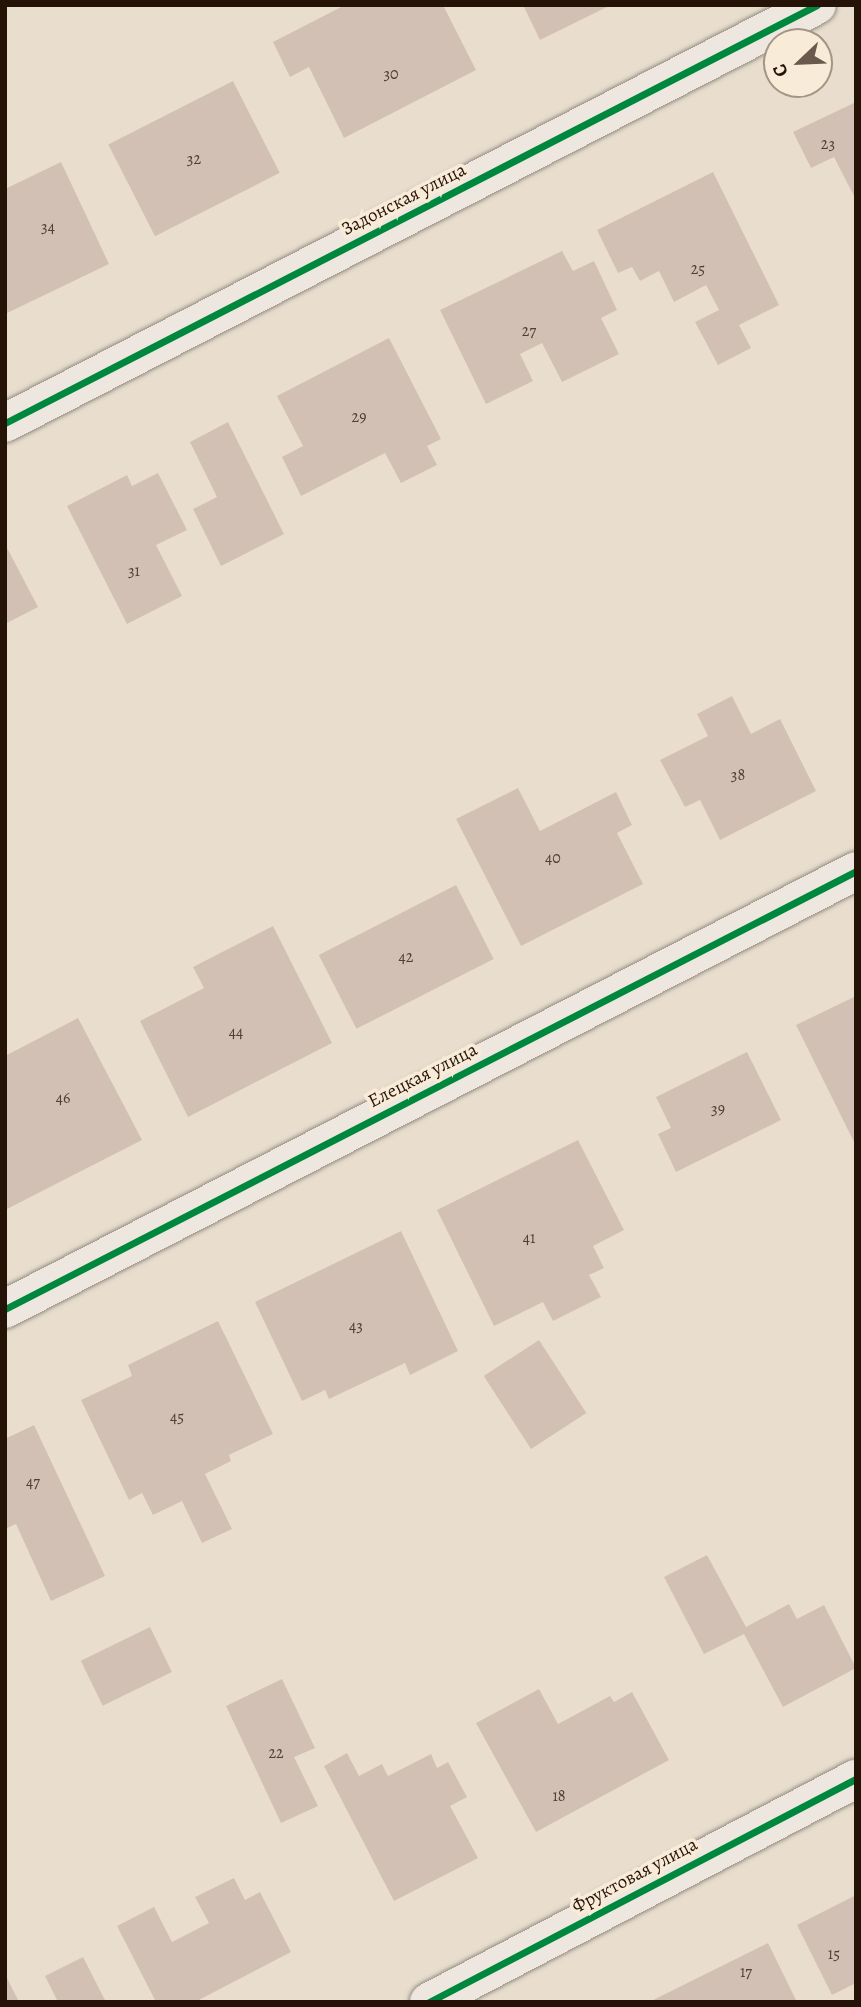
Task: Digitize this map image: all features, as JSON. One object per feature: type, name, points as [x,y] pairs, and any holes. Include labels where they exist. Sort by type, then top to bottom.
[{"type":"street","name":"Задонская улица","points":[[5,423],[817,5]]},
{"type":"street","name":"Елецкая улица","points":[[5,1309],[856,871]]},
{"type":"street","name":"Фруктовая улица","points":[[429,2002],[856,1779]]},
{"type":"building","points":[[345,5],[443,5],[476,70],[344,138],[309,67],[290,77],[273,42]]},
{"type":"building","points":[[523,5],[611,5],[540,40]]},
{"type":"building","points":[[233,81],[280,173],[155,236],[108,145]]},
{"type":"building","points":[[856,102],[856,200],[834,157],[811,168],[793,132]]},
{"type":"building","points":[[61,162],[109,264],[5,314],[5,189]]},
{"type":"building","points":[[713,172],[779,305],[739,325],[751,348],[718,365],[695,322],[719,310],[706,285],[674,302],[659,271],[640,281],[632,267],[618,273],[597,230]]},
{"type":"building","points":[[562,251],[573,271],[594,261],[617,310],[601,318],[619,354],[562,382],[542,343],[520,354],[533,381],[486,404],[440,310]]},
{"type":"building","points":[[389,338],[441,439],[427,446],[437,465],[401,483],[385,453],[301,496],[282,457],[303,446],[277,396]]},
{"type":"building","points":[[228,422],[284,534],[221,566],[193,509],[217,497],[190,442]]},
{"type":"building","points":[[158,473],[187,530],[156,545],[182,596],[127,624],[67,506],[127,475],[132,486]]},
{"type":"building","points":[[5,544],[38,607],[5,624]]},
{"type":"building","points":[[732,696],[751,734],[780,719],[816,791],[720,840],[700,800],[685,807],[660,760],[708,736],[697,714]]},
{"type":"building","points":[[518,788],[540,831],[616,792],[632,825],[617,833],[643,884],[521,946],[456,819]]},
{"type":"building","points":[[456,885],[494,959],[356,1029],[319,955]]},
{"type":"building","points":[[273,926],[332,1043],[188,1117],[140,1021],[204,988],[193,967]]},
{"type":"building","points":[[856,996],[856,1146],[796,1025]]},
{"type":"building","points":[[78,1018],[142,1140],[5,1210],[5,1056]]},
{"type":"building","points":[[747,1052],[781,1120],[676,1172],[658,1134],[671,1128],[656,1097]]},
{"type":"building","points":[[578,1140],[624,1230],[593,1246],[604,1268],[589,1275],[601,1297],[553,1321],[543,1302],[494,1326],[437,1210]]},
{"type":"building","points":[[401,1231],[458,1351],[410,1375],[405,1363],[329,1399],[325,1390],[302,1401],[255,1302]]},
{"type":"building","points":[[218,1321],[273,1434],[229,1455],[231,1461],[205,1474],[232,1529],[202,1543],[182,1501],[153,1515],[142,1493],[129,1500],[81,1400],[132,1376],[128,1365]]},
{"type":"building","points":[[539,1340],[586,1413],[531,1449],[484,1376]]},
{"type":"building","points":[[34,1425],[105,1576],[51,1601],[16,1524],[5,1529],[5,1439]]},
{"type":"building","points":[[707,1555],[746,1627],[789,1604],[797,1619],[824,1605],[856,1668],[783,1707],[744,1634],[704,1654],[664,1577]]},
{"type":"building","points":[[150,1627],[172,1672],[103,1706],[81,1661]]},
{"type":"building","points":[[282,1679],[315,1748],[294,1757],[318,1806],[281,1823],[226,1706]]},
{"type":"building","points":[[539,1689],[558,1724],[610,1696],[614,1702],[632,1692],[669,1760],[536,1832],[476,1723]]},
{"type":"building","points":[[347,1753],[359,1776],[382,1764],[388,1776],[431,1754],[437,1768],[448,1762],[467,1797],[450,1806],[478,1858],[394,1901],[324,1766]]},
{"type":"building","points":[[234,1878],[245,1900],[260,1892],[291,1952],[195,2002],[156,2002],[117,1926],[154,1907],[172,1942],[209,1923],[195,1897]]},
{"type":"building","points":[[856,1895],[856,1983],[832,1995],[797,1925]]},
{"type":"building","points":[[768,1943],[797,2002],[649,2002]]},
{"type":"building","points":[[83,1957],[106,2002],[58,2002],[45,1976]]},
{"type":"building","points":[[5,1974],[19,2002],[5,2002]]},
{"type":"cycle path","points":[[5,423],[817,5]]},
{"type":"cycle path","points":[[5,1309],[856,871]]},
{"type":"cycle path","points":[[429,2002],[856,1779]]}]
